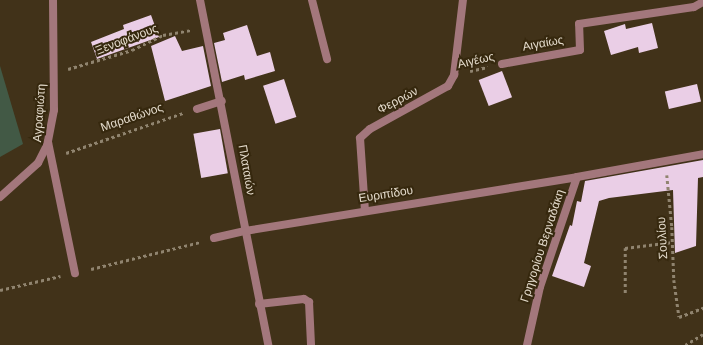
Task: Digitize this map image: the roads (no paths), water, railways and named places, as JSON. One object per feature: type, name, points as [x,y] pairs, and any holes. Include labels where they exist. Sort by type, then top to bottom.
[{"type":"street","name":"Αγραφιώτη","points":[[53,0],[54,110],[48,142],[50,158],[75,273]]},
{"type":"street","name":"Πλαταιών","points":[[200,0],[222,101],[244,231],[268,345]]},
{"type":"street","points":[[312,0],[327,59]]},
{"type":"street","name":"Φερρών","points":[[365,211],[360,138],[370,129],[448,86],[454,75],[463,0]]},
{"type":"street","name":"Αιγαίως","points":[[502,64],[580,50],[579,24],[694,7],[703,2]]},
{"type":"street","points":[[196,109],[222,101]]},
{"type":"street","points":[[0,197],[34,167],[48,142]]},
{"type":"street","name":"Ευριπίδου","points":[[214,238],[244,231],[577,177],[666,159],[703,154]]},
{"type":"street","name":"Γρηγορίου Βερναδάκη","points":[[527,345],[540,287],[577,177]]},
{"type":"street","points":[[259,304],[307,300],[311,308],[312,345]]}]
